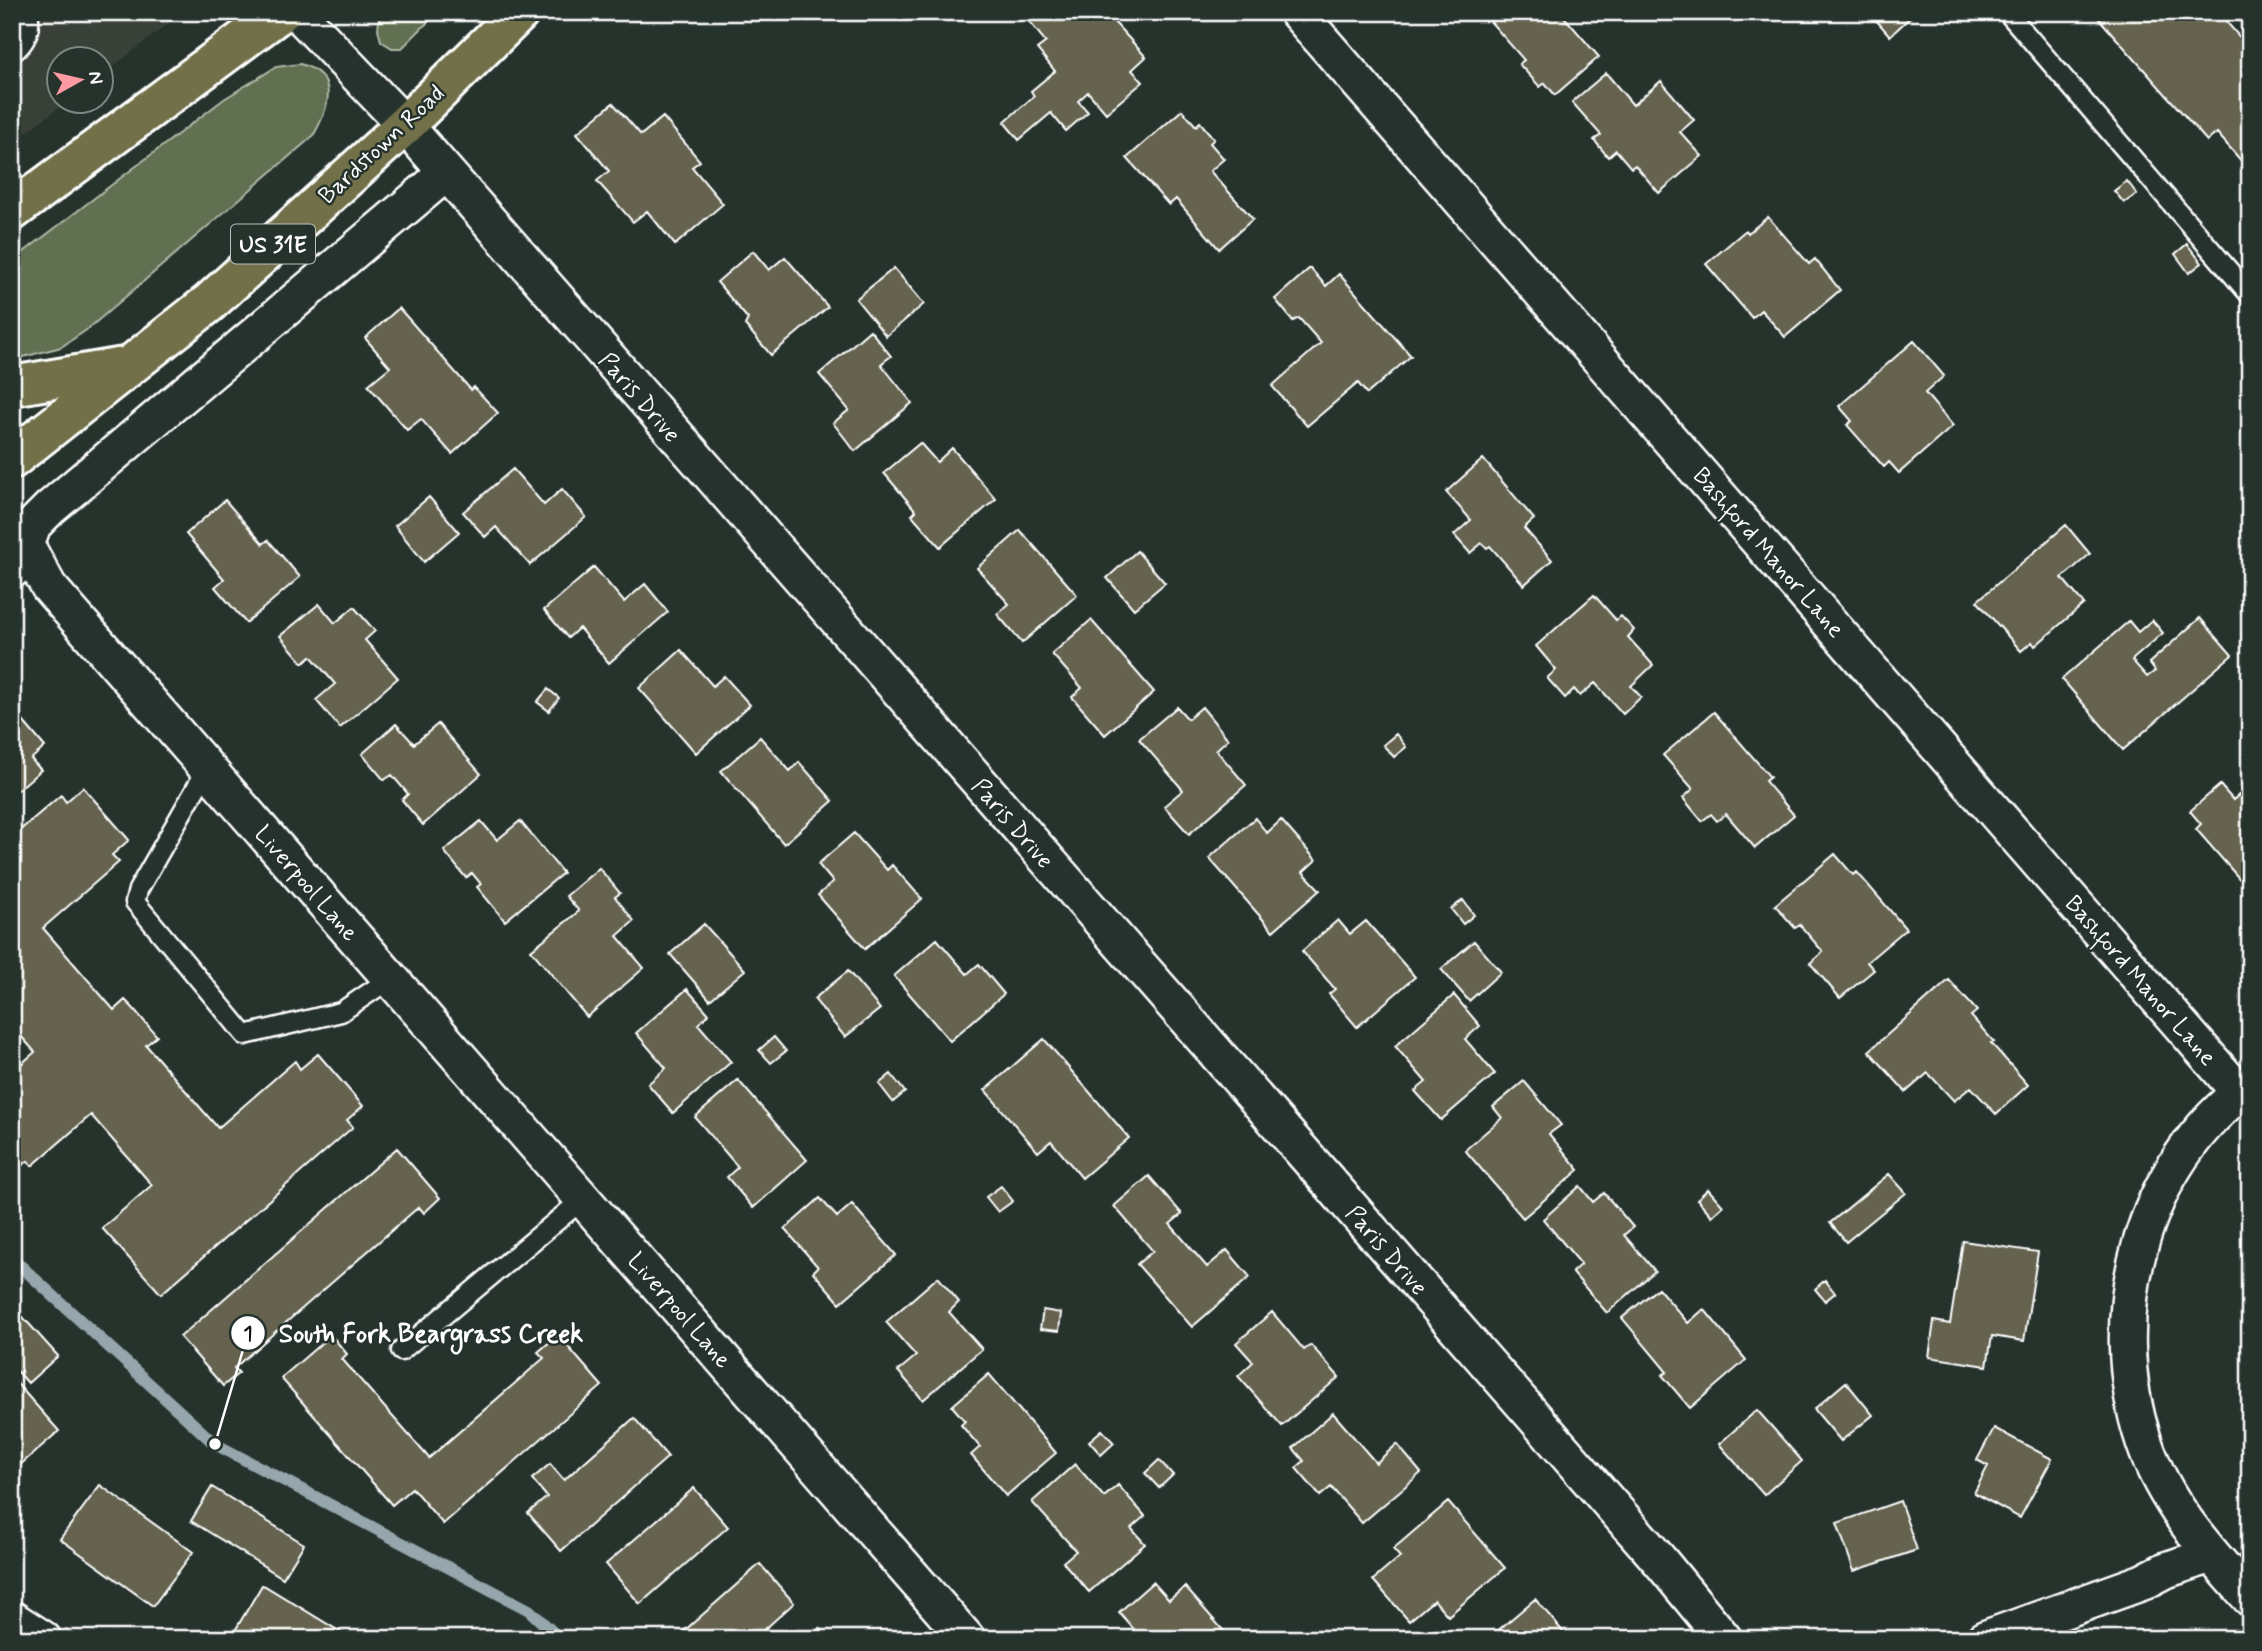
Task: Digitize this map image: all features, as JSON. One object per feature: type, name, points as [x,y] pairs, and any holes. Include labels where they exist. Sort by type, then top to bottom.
[{"type":"main road","points":[[12,211],[281,12]]},
{"type":"main road","name":"Bardstown Road","points":[[12,459],[209,303],[405,125],[520,12]]},
{"type":"main road","points":[[12,386],[129,366]]},
{"type":"street","name":"Paris Drive","points":[[298,12],[405,125],[445,174],[1661,1562],[1724,1639]]},
{"type":"street","name":"Bashford Manor Lane","points":[[1297,12],[2245,1089]]},
{"type":"street","name":"Liverpool Lane","points":[[445,174],[50,508],[33,525],[26,545],[23,572],[49,587],[967,1639]]},
{"type":"street","points":[[2245,1089],[2202,1129],[2155,1203],[2131,1279],[2126,1323],[2128,1378],[2144,1443],[2182,1519],[2250,1598]]},
{"type":"street","points":[[1984,1639],[2143,1583],[2166,1570],[2211,1555]]},
{"type":"street","points":[[12,1619],[43,1639]]},
{"type":"lane","points":[[12,53],[24,44],[30,21],[28,12]]},
{"type":"lane","points":[[2007,12],[2250,295]]},
{"type":"lane","points":[[207,769],[138,890],[135,902],[245,1035],[341,1012],[391,978]]},
{"type":"lane","points":[[401,1351],[583,1199]]},
{"type":"shaded area","points":[[12,12],[183,12],[116,64],[116,46],[46,46],[48,116],[12,143]]},
{"type":"green space","points":[[380,12],[438,12],[402,48],[392,48],[381,41],[378,29]]},
{"type":"green space","points":[[300,64],[313,69],[321,76],[328,93],[324,114],[313,136],[88,329],[61,347],[12,360],[12,261],[224,99],[276,67]]},
{"type":"building","points":[[1105,12],[1146,57],[1132,70],[1143,82],[1106,113],[1088,92],[1078,101],[1088,112],[1066,131],[1051,113],[1019,140],[1004,122],[1034,96],[1031,91],[1055,71],[1037,49],[1046,42],[1023,14]]},
{"type":"building","points":[[1482,12],[1560,12],[1599,57],[1555,95],[1545,83],[1540,87],[1519,64],[1524,60]]},
{"type":"building","points":[[1869,12],[1916,12],[1890,36]]},
{"type":"building","points":[[2093,12],[2218,12],[2250,49],[2250,171],[2217,133],[2207,141]]},
{"type":"building","points":[[1606,73],[1633,105],[1661,81],[1694,120],[1680,132],[1702,156],[1659,193],[1635,165],[1631,168],[1616,150],[1608,157],[1594,140],[1601,135],[1572,102]]},
{"type":"building","points":[[613,103],[641,135],[663,117],[700,161],[692,167],[723,204],[675,245],[647,211],[633,222],[597,181],[609,171],[577,133]]},
{"type":"building","points":[[1182,110],[1196,126],[1200,122],[1214,139],[1210,143],[1224,159],[1210,171],[1253,219],[1219,249],[1176,199],[1169,205],[1127,158]]},
{"type":"building","points":[[2127,181],[2137,194],[2124,203],[2114,191]]},
{"type":"building","points":[[1768,217],[1809,264],[1815,259],[1840,290],[1785,337],[1761,310],[1752,318],[1706,264],[1746,230],[1748,233]]},
{"type":"building","points":[[2187,244],[2202,263],[2189,273],[2175,254]]},
{"type":"building","points":[[753,251],[769,270],[785,257],[828,307],[771,355],[745,325],[748,319],[717,282]]},
{"type":"building","points":[[894,268],[924,304],[886,336],[856,299]]},
{"type":"building","points":[[1310,268],[1326,286],[1339,274],[1411,356],[1367,394],[1358,383],[1307,426],[1272,386],[1321,343],[1299,318],[1293,321],[1275,299]]},
{"type":"building","points":[[399,308],[471,390],[474,387],[498,413],[452,454],[421,419],[407,430],[368,385],[390,367],[365,338]]},
{"type":"building","points":[[870,330],[891,356],[881,364],[912,403],[855,451],[833,423],[849,410],[819,374]]},
{"type":"building","points":[[1914,341],[1944,376],[1925,393],[1953,426],[1899,473],[1889,462],[1884,467],[1847,425],[1852,421],[1839,406]]},
{"type":"building","points":[[920,443],[937,462],[952,448],[996,499],[940,547],[912,515],[916,511],[884,473]]},
{"type":"building","points":[[1483,459],[1534,519],[1524,528],[1552,560],[1524,585],[1490,546],[1487,548],[1482,543],[1470,553],[1454,535],[1471,520],[1446,492]]},
{"type":"building","points":[[513,469],[544,505],[562,489],[586,517],[530,565],[496,527],[485,537],[463,512]]},
{"type":"building","points":[[429,497],[459,532],[424,562],[395,526]]},
{"type":"building","points":[[225,500],[263,544],[268,540],[300,577],[246,623],[215,587],[224,579],[186,534]]},
{"type":"building","points":[[2066,525],[2090,554],[2062,578],[2084,604],[2035,646],[2032,642],[2021,651],[1977,601]]},
{"type":"building","points":[[1020,530],[1077,595],[1022,643],[997,614],[1009,604],[977,568]]},
{"type":"building","points":[[1137,551],[1165,583],[1134,609],[1107,578]]},
{"type":"building","points":[[594,567],[624,602],[645,584],[668,612],[609,663],[579,628],[568,638],[544,610]]},
{"type":"building","points":[[1594,595],[1616,620],[1621,616],[1634,630],[1628,637],[1653,665],[1631,686],[1641,697],[1623,714],[1595,683],[1580,696],[1574,689],[1565,698],[1547,678],[1556,670],[1536,646]]},
{"type":"building","points":[[319,604],[335,623],[354,607],[375,631],[365,640],[398,678],[340,728],[316,700],[335,684],[311,656],[303,663],[280,636]]},
{"type":"building","points":[[2200,618],[2232,655],[2123,750],[2062,679],[2129,621],[2138,632],[2152,620],[2163,633],[2132,660],[2147,677],[2155,671],[2149,663]]},
{"type":"building","points":[[1091,620],[1154,692],[1105,735],[1072,697],[1082,688],[1052,654]]},
{"type":"building","points":[[681,650],[713,686],[724,676],[750,705],[696,753],[639,688]]},
{"type":"building","points":[[548,689],[559,698],[549,711],[537,702]]},
{"type":"building","points":[[1177,707],[1188,719],[1202,707],[1228,739],[1216,750],[1246,785],[1189,834],[1164,806],[1183,790],[1139,739]]},
{"type":"building","points":[[12,708],[45,747],[31,759],[41,770],[12,795]]},
{"type":"building","points":[[1714,712],[1770,777],[1765,781],[1794,815],[1755,848],[1726,814],[1717,821],[1711,814],[1702,821],[1683,798],[1693,789],[1663,755]]},
{"type":"building","points":[[396,724],[414,744],[438,724],[481,774],[423,825],[402,800],[408,794],[392,775],[384,780],[362,754]]},
{"type":"building","points":[[1396,734],[1406,747],[1394,757],[1383,745]]},
{"type":"building","points":[[760,737],[790,771],[799,762],[833,801],[784,844],[721,771]]},
{"type":"building","points":[[2220,785],[2233,800],[2240,794],[2250,805],[2250,891],[2196,829],[2201,824],[2190,811]]},
{"type":"building","points":[[83,787],[129,840],[112,855],[119,862],[43,928],[114,1010],[125,1000],[133,1008],[157,1036],[146,1045],[218,1128],[295,1061],[300,1069],[318,1054],[363,1106],[347,1120],[353,1127],[161,1294],[102,1228],[152,1185],[91,1115],[32,1166],[28,1161],[12,1173],[12,1072],[35,1052],[12,1026],[12,837],[61,795],[66,802]]},
{"type":"building","points":[[1255,818],[1267,833],[1281,820],[1316,860],[1303,872],[1320,890],[1273,931],[1209,858]]},
{"type":"building","points":[[481,821],[497,840],[520,821],[563,873],[505,921],[477,887],[481,884],[472,873],[466,878],[444,851]]},
{"type":"building","points":[[854,833],[887,870],[892,865],[922,899],[865,949],[818,895],[833,882],[818,864]]},
{"type":"building","points":[[1835,854],[1853,875],[1857,872],[1906,929],[1867,962],[1874,970],[1840,998],[1810,963],[1823,952],[1800,925],[1795,928],[1775,905]]},
{"type":"building","points":[[599,868],[620,893],[615,897],[634,921],[617,936],[644,968],[587,1017],[531,950],[579,911],[566,896]]},
{"type":"building","points":[[1463,900],[1474,915],[1463,924],[1451,909]]},
{"type":"building","points":[[1338,920],[1350,934],[1366,921],[1415,977],[1357,1027],[1329,994],[1335,989],[1302,951]]},
{"type":"building","points":[[704,924],[745,970],[710,1000],[670,954]]},
{"type":"building","points":[[937,939],[967,974],[979,964],[1004,994],[950,1041],[894,976]]},
{"type":"building","points":[[1474,941],[1501,972],[1469,1001],[1441,969]]},
{"type":"building","points":[[848,971],[880,1009],[845,1037],[814,999]]},
{"type":"building","points":[[1949,980],[1977,1011],[1971,1016],[1994,1042],[1991,1043],[2028,1085],[1996,1114],[1971,1087],[1954,1101],[1928,1073],[1906,1092],[1869,1051]]},
{"type":"building","points":[[687,989],[709,1014],[698,1024],[731,1062],[673,1113],[648,1084],[666,1068],[636,1033]]},
{"type":"building","points":[[1454,995],[1480,1026],[1465,1039],[1495,1074],[1441,1120],[1415,1091],[1426,1082],[1395,1046]]},
{"type":"building","points":[[774,1037],[786,1051],[771,1063],[759,1050]]},
{"type":"building","points":[[1044,1039],[1129,1138],[1082,1178],[1051,1141],[1038,1152],[985,1090]]},
{"type":"building","points":[[891,1074],[905,1092],[893,1102],[879,1084]]},
{"type":"building","points":[[738,1080],[807,1160],[753,1208],[727,1177],[738,1167],[695,1117]]},
{"type":"building","points":[[1524,1081],[1561,1125],[1549,1134],[1579,1170],[1523,1218],[1465,1150],[1502,1118],[1493,1107]]},
{"type":"building","points":[[397,1148],[440,1198],[424,1213],[419,1207],[414,1211],[234,1368],[239,1373],[223,1386],[180,1337]]},
{"type":"building","points":[[1889,1174],[1906,1193],[1846,1242],[1830,1223]]},
{"type":"building","points":[[1149,1176],[1182,1214],[1170,1224],[1207,1267],[1227,1250],[1250,1277],[1192,1327],[1137,1264],[1153,1251],[1114,1206]]},
{"type":"building","points":[[1001,1186],[1013,1201],[998,1212],[986,1197]]},
{"type":"building","points":[[1580,1186],[1593,1202],[1604,1193],[1633,1227],[1624,1235],[1655,1271],[1607,1313],[1572,1272],[1581,1264],[1543,1219]]},
{"type":"building","points":[[1708,1189],[1723,1206],[1712,1216],[1697,1199]]},
{"type":"building","points":[[820,1198],[837,1217],[852,1204],[896,1255],[840,1303],[813,1272],[818,1267],[785,1229]]},
{"type":"building","points":[[1963,1241],[2038,1252],[2024,1341],[1992,1336],[1987,1366],[1929,1357],[1934,1321],[1950,1324]]},
{"type":"building","points":[[938,1277],[959,1302],[949,1312],[982,1349],[923,1400],[898,1371],[916,1356],[886,1322]]},
{"type":"building","points":[[1825,1280],[1835,1293],[1825,1301],[1815,1289]]},
{"type":"building","points":[[1658,1288],[1688,1323],[1704,1309],[1746,1360],[1690,1408],[1662,1375],[1667,1372],[1622,1318]]},
{"type":"building","points":[[12,1305],[58,1356],[28,1383],[12,1365]]},
{"type":"building","points":[[1043,1310],[1061,1313],[1059,1331],[1040,1329]]},
{"type":"building","points":[[1272,1312],[1304,1350],[1311,1345],[1339,1377],[1282,1426],[1238,1376],[1253,1362],[1236,1343]]},
{"type":"building","points":[[331,1335],[347,1354],[342,1359],[429,1458],[544,1358],[538,1352],[558,1335],[602,1386],[443,1524],[412,1488],[392,1505],[281,1378]]},
{"type":"building","points":[[989,1374],[1056,1453],[1006,1496],[971,1455],[980,1447],[961,1425],[965,1421],[952,1406]]},
{"type":"building","points":[[12,1378],[59,1431],[12,1472]]},
{"type":"building","points":[[1846,1382],[1873,1415],[1841,1441],[1814,1409]]},
{"type":"building","points":[[1757,1410],[1802,1461],[1764,1495],[1719,1444]]},
{"type":"building","points":[[1333,1413],[1376,1463],[1397,1444],[1421,1473],[1362,1523],[1331,1487],[1320,1496],[1296,1468],[1304,1461],[1293,1448]]},
{"type":"building","points":[[634,1418],[668,1457],[561,1551],[528,1513],[547,1497],[532,1479],[550,1464],[564,1480]]},
{"type":"building","points":[[1994,1428],[2052,1459],[2020,1518],[1974,1493],[1988,1466],[1977,1460]]},
{"type":"building","points":[[1102,1430],[1114,1443],[1101,1455],[1089,1441]]},
{"type":"building","points":[[1159,1460],[1173,1475],[1159,1488],[1145,1473]]},
{"type":"building","points":[[1075,1464],[1104,1497],[1118,1485],[1145,1516],[1131,1528],[1145,1544],[1089,1592],[1063,1562],[1076,1551],[1032,1502]]},
{"type":"building","points":[[100,1485],[193,1552],[153,1606],[60,1539]]},
{"type":"building","points":[[212,1487],[304,1544],[283,1578],[191,1521]]},
{"type":"building","points":[[694,1488],[728,1527],[640,1604],[606,1564]]},
{"type":"building","points":[[1900,1501],[1917,1550],[1854,1571],[1837,1523]]},
{"type":"building","points":[[1448,1502],[1505,1568],[1448,1616],[1434,1600],[1409,1621],[1373,1580],[1400,1557],[1393,1549]]},
{"type":"building","points":[[760,1564],[794,1603],[754,1639],[675,1639]]},
{"type":"building","points":[[1153,1582],[1169,1600],[1185,1587],[1229,1637],[1142,1639],[1119,1612]]},
{"type":"building","points":[[262,1585],[265,1586],[352,1639],[230,1639]]},
{"type":"building","points":[[1535,1599],[1569,1639],[1502,1639],[1496,1632]]},
{"type":"building","points":[[820,1628],[829,1639],[807,1639]]},
{"type":"waterway","points":[[12,1258],[215,1444],[529,1610],[560,1639]]},
{"type":"place","name":"South Fork Beargrass Creek","points":[[215,1444]]}]
